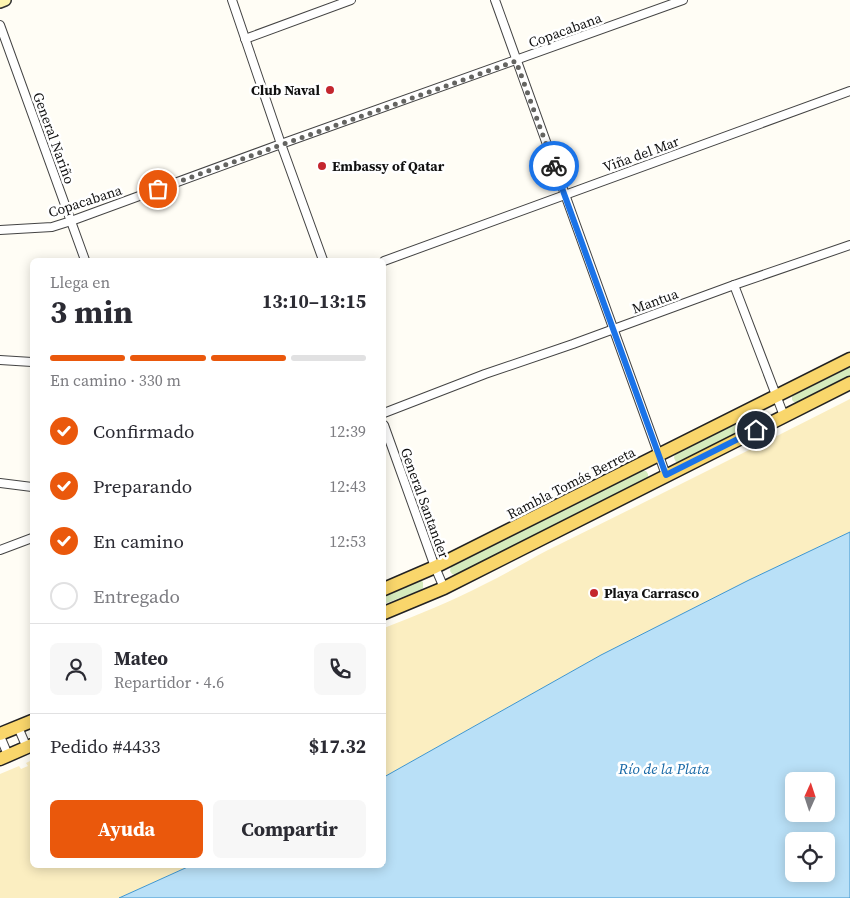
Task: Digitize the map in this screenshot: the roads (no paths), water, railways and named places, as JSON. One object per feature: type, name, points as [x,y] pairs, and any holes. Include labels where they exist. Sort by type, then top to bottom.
[{"type":"main road","points":[[0,2],[5,0]]},
{"type":"main road","name":"Rambla Tomás Berreta","points":[[386,588],[435,568],[850,359]]},
{"type":"main road","points":[[386,612],[444,588],[850,383]]},
{"type":"main road","points":[[0,735],[30,722]]},
{"type":"main road","points":[[4,757],[30,746]]},
{"type":"street","points":[[232,0],[322,258]]},
{"type":"street","points":[[245,39],[351,0]]},
{"type":"street","points":[[495,0],[666,475]]},
{"type":"street","name":"Copacabana","points":[[0,230],[52,227],[71,221],[683,0]]},
{"type":"street","name":"General Nariño","points":[[0,25],[83,258]]},
{"type":"street","name":"Viña del Mar","points":[[386,260],[850,91]]},
{"type":"street","name":"Mantua","points":[[386,412],[486,374],[850,245]]},
{"type":"street","points":[[734,285],[784,416]]},
{"type":"street","points":[[0,360],[30,362]]},
{"type":"street","name":"General Santander","points":[[386,431],[435,568],[444,588]]},
{"type":"street","points":[[0,483],[30,488]]},
{"type":"street","points":[[0,550],[30,539]]},
{"type":"street","points":[[18,727],[30,746]]},
{"type":"street","points":[[0,735],[4,757]]},
{"type":"water","name":"Río de la Plata","points":[[850,532],[850,898],[119,898],[185,868],[386,868],[386,776],[601,655],[749,580]]},
{"type":"place","name":"Club Naval","points":[[330,90]]},
{"type":"place","name":"Embassy of Qatar","points":[[322,166]]},
{"type":"place","name":"Playa Carrasco","points":[[594,593]]}]
